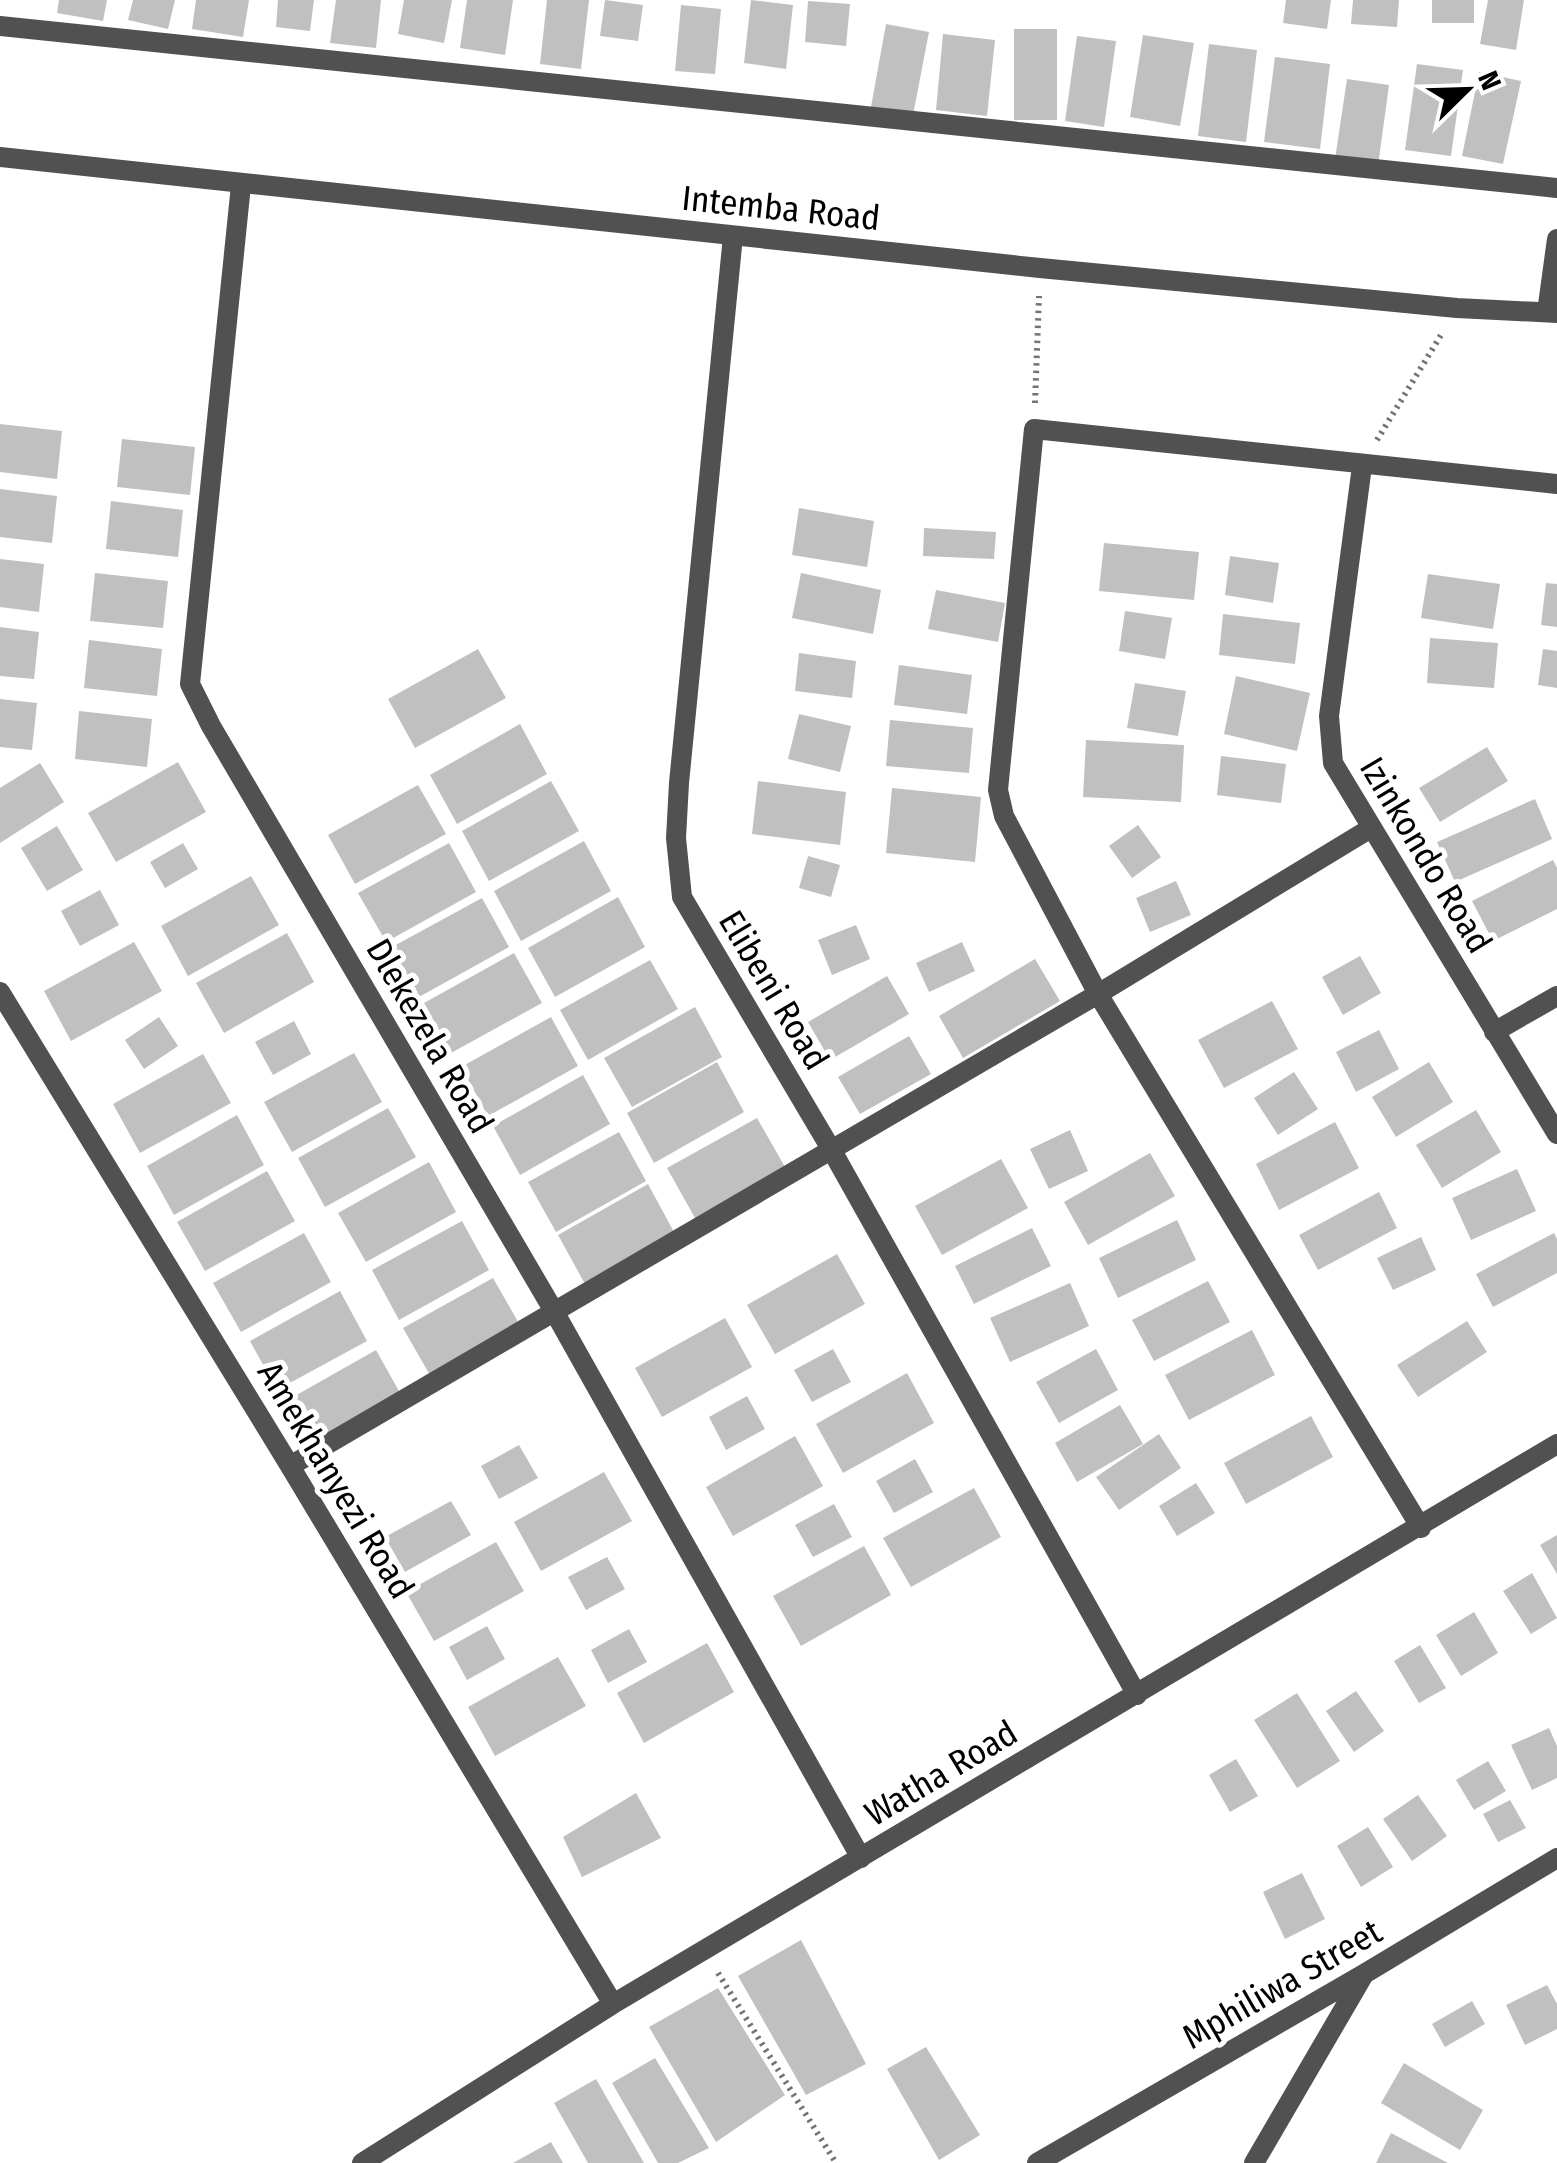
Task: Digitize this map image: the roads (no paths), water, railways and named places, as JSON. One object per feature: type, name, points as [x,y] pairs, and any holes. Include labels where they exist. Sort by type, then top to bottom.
[{"type":"street","points":[[0,26],[1557,188]]},
{"type":"street","name":"Intemba Road","points":[[0,157],[1040,268],[1457,308],[1552,312]]},
{"type":"street","name":"Dlekezela Road","points":[[241,185],[190,684],[555,1314],[861,1858]]},
{"type":"street","name":"Elibeni Road","points":[[733,236],[679,782],[676,838],[682,897],[831,1149],[1137,1695]]},
{"type":"street","points":[[1552,312],[1557,239]]},
{"type":"street","points":[[1421,1528],[1098,994],[1004,816],[998,790],[1034,429],[1557,484]]},
{"type":"street","name":"Izinkondo Road","points":[[1362,466],[1329,716],[1332,763],[1557,1134]]},
{"type":"street","points":[[290,1466],[1098,994],[1371,828]]},
{"type":"street","name":"Amekhanyezi Road","points":[[0,992],[612,2004]]},
{"type":"street","points":[[1494,1032],[1557,996]]},
{"type":"street","name":"Watha Road","points":[[362,2163],[612,2004],[1557,1444]]},
{"type":"street","name":"Mphiliwa Street","points":[[1037,2163],[1557,1858]]},
{"type":"street","points":[[1254,2163],[1364,1974]]}]
